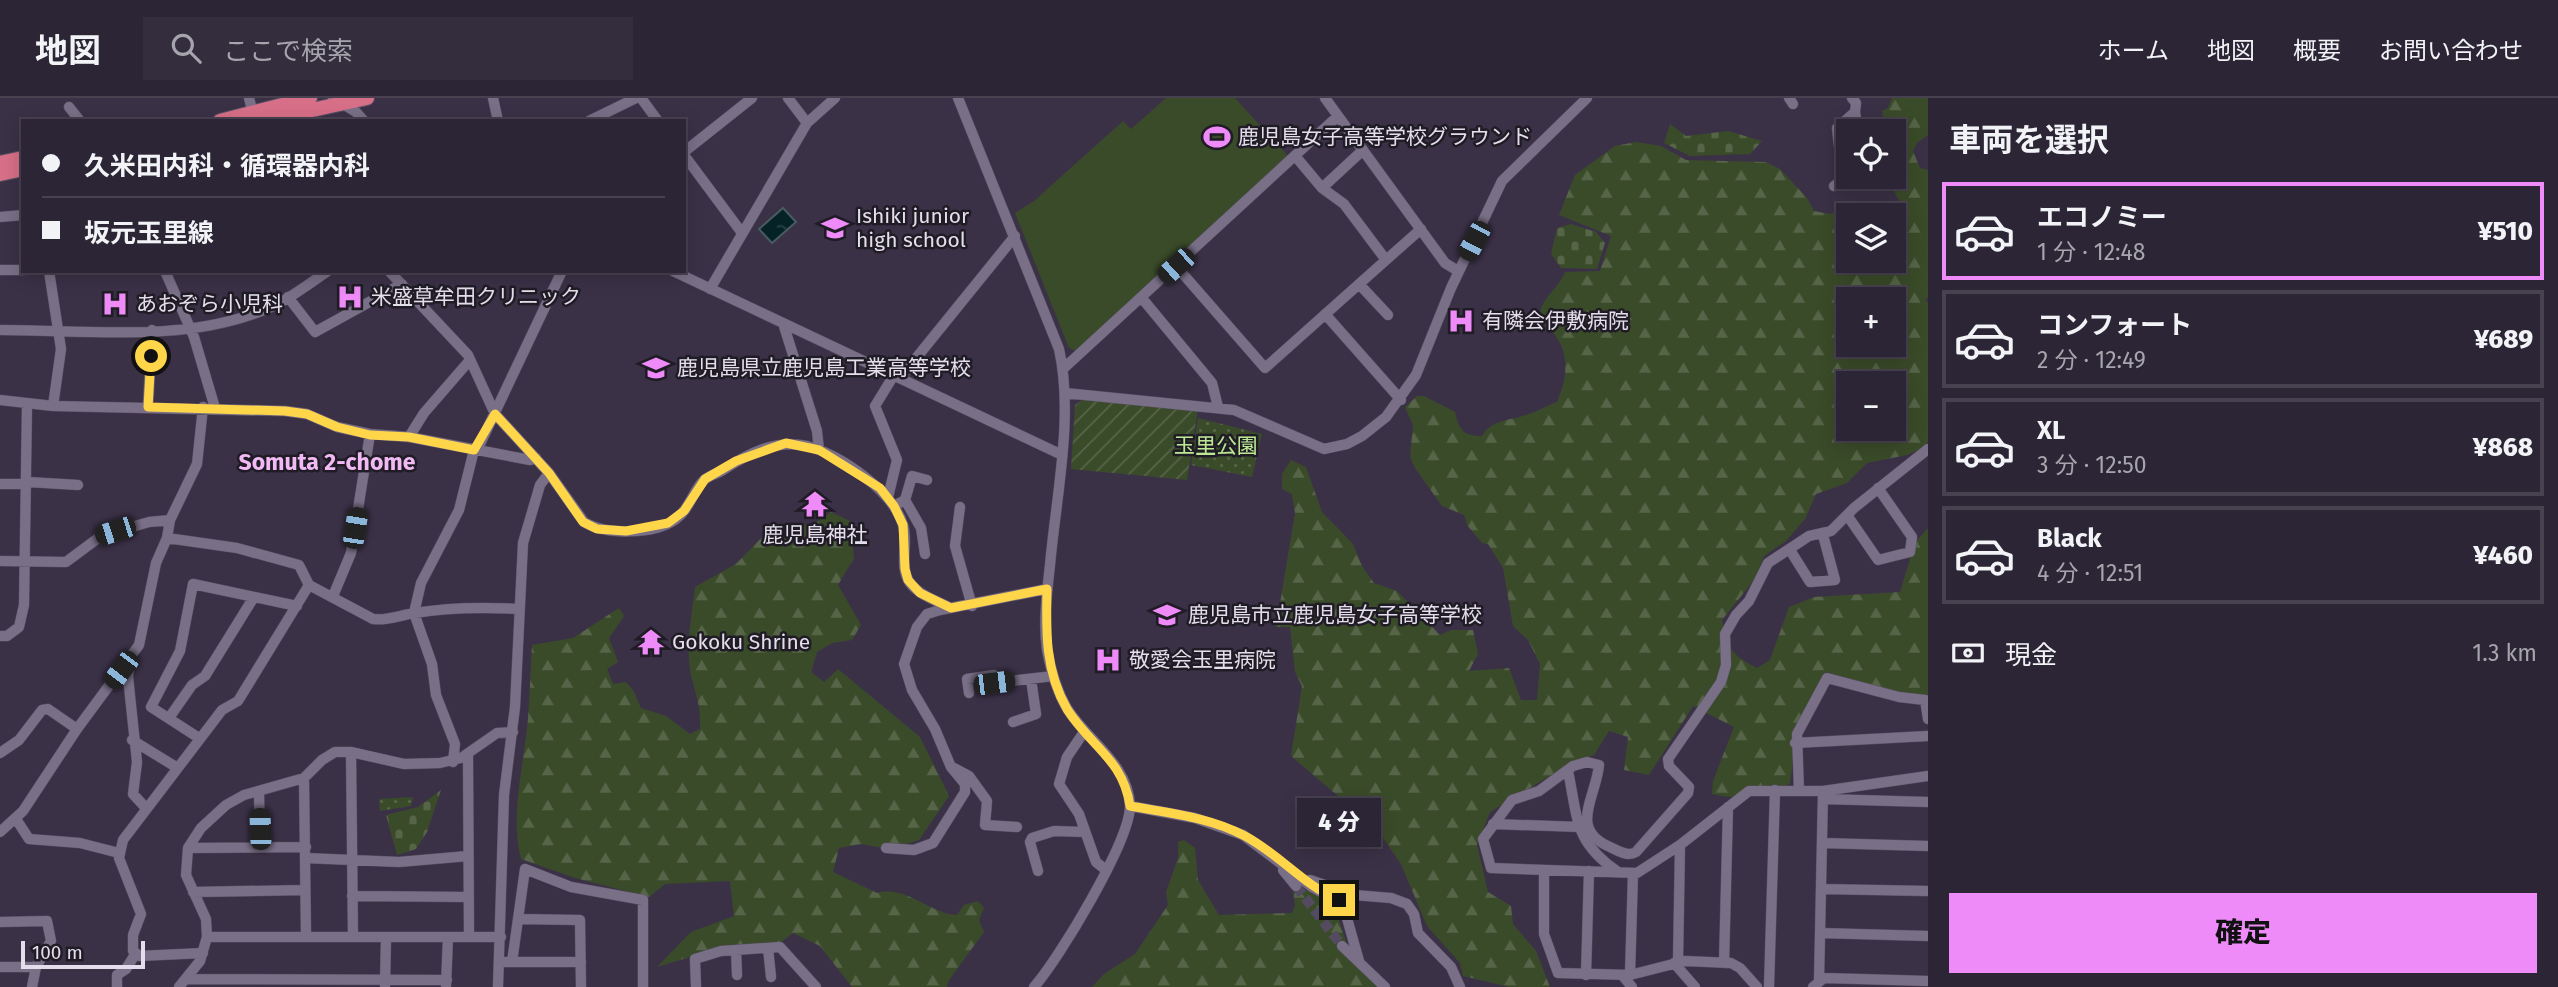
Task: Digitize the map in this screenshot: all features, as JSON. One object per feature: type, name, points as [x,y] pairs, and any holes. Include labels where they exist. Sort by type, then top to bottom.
[{"type":"highway","points":[[228,119],[310,98]]},
{"type":"highway","points":[[254,113],[367,98]]},
{"type":"highway","points":[[0,163],[21,158]]},
{"type":"highway","points":[[0,174],[21,169]]},
{"type":"street","points":[[493,98],[498,119]]},
{"type":"street","points":[[593,119],[639,98],[657,119]]},
{"type":"street","points":[[686,151],[752,98]]},
{"type":"street","points":[[788,98],[807,123]]},
{"type":"street","points":[[710,289],[807,123],[835,98]]},
{"type":"street","points":[[958,98],[1059,349],[1063,368],[1065,393],[1047,589],[1047,647],[1053,676],[1067,708],[1084,732],[1115,765],[1125,784],[1130,806],[1126,831],[1106,870],[1052,963],[1034,987]]},
{"type":"street","points":[[1325,98],[1445,263],[1458,271]]},
{"type":"street","points":[[1065,393],[1234,410],[1324,449],[1347,444],[1374,429],[1401,400],[1416,375],[1458,271],[1502,181],[1587,98]]},
{"type":"street","points":[[1852,98],[1856,103],[1856,119]]},
{"type":"street","points":[[338,101],[361,119]]},
{"type":"street","points":[[69,107],[78,119]]},
{"type":"street","points":[[1847,119],[1855,112]]},
{"type":"street","points":[[1063,368],[1338,116]]},
{"type":"street","points":[[1322,188],[1363,150]]},
{"type":"street","points":[[686,156],[742,233]]},
{"type":"street","points":[[1296,157],[1322,188],[1343,204],[1386,260]]},
{"type":"street","points":[[0,217],[21,215]]},
{"type":"street","points":[[1176,266],[1265,368],[1421,229]]},
{"type":"street","points":[[891,502],[897,460],[875,406],[1014,236]]},
{"type":"street","points":[[0,270],[21,270]]},
{"type":"street","points":[[48,273],[61,349],[53,407]]},
{"type":"street","points":[[166,273],[194,337],[215,408]]},
{"type":"street","points":[[0,330],[189,330],[226,323],[288,297],[325,273]]},
{"type":"street","points":[[391,273],[453,336],[470,360],[495,414],[549,473],[583,522],[603,530],[626,531],[677,519],[705,479],[760,450],[786,443],[819,450],[880,488],[903,525],[908,580],[920,593],[951,608]]},
{"type":"street","points":[[453,762],[455,744],[436,695],[432,664],[414,613],[421,583],[459,510],[474,450],[495,414],[561,273]]},
{"type":"street","points":[[677,273],[1060,454]]},
{"type":"street","points":[[288,297],[315,332],[402,284]]},
{"type":"street","points":[[1359,284],[1388,315]]},
{"type":"street","points":[[1141,297],[1212,383],[1218,407]]},
{"type":"street","points":[[1325,314],[1401,400]]},
{"type":"street","points":[[783,323],[817,431],[819,450]]},
{"type":"street","points":[[148,407],[152,330]]},
{"type":"street","points":[[409,437],[424,413],[470,360]]},
{"type":"street","points":[[0,400],[53,407],[203,407],[307,414],[337,427],[370,435],[409,437],[530,460],[536,458]]},
{"type":"street","points":[[0,636],[7,636],[19,626],[27,560],[27,405]]},
{"type":"street","points":[[0,832],[16,819],[142,639],[156,563],[167,538],[170,520],[197,464],[203,407]]},
{"type":"street","points":[[332,596],[351,552],[370,435]]},
{"type":"street","points":[[1928,449],[1823,535],[1808,536],[1768,563],[1749,601],[1736,615],[1724,638],[1726,660],[1721,682],[1668,759],[1669,766],[1689,787],[1688,793],[1633,855],[1599,843],[1589,830],[1587,811],[1599,765],[1587,762],[1568,771],[1539,791],[1508,803],[1483,839],[1491,868],[1633,873],[1681,845],[1749,791],[1799,791],[1928,802]]},
{"type":"street","points":[[498,987],[504,794],[513,732],[523,543],[540,485],[549,473]]},
{"type":"street","points":[[925,554],[920,528],[905,500],[912,476],[927,480]]},
{"type":"street","points":[[0,484],[78,485]]},
{"type":"street","points":[[1847,514],[1878,560],[1910,552],[1912,537],[1878,488]]},
{"type":"street","points":[[891,502],[905,500]]},
{"type":"street","points":[[960,507],[955,546],[972,606]]},
{"type":"street","points":[[0,561],[27,560],[46,564],[66,562],[102,536],[149,522],[170,520]]},
{"type":"street","points":[[1790,550],[1810,582],[1835,580],[1823,535]]},
{"type":"street","points":[[167,538],[237,548],[299,565],[309,585],[373,619],[384,621],[414,613],[474,607],[519,609]]},
{"type":"street","points":[[199,738],[151,707],[180,651],[193,584],[297,606]]},
{"type":"street","points":[[117,987],[117,975],[126,969],[136,953],[134,935],[141,914],[119,853],[127,831],[222,710],[238,701],[309,585]]},
{"type":"street","points":[[886,848],[914,850],[933,843],[965,792],[965,784],[950,767],[935,729],[912,690],[904,664],[917,627],[927,614],[1047,589]]},
{"type":"street","points":[[169,718],[192,685],[205,676],[254,597]]},
{"type":"street","points":[[131,658],[128,677],[132,740],[137,762],[133,794],[145,807]]},
{"type":"street","points":[[969,693],[967,679],[993,675],[994,683],[1053,676]]},
{"type":"street","points":[[1799,791],[1795,743],[1797,734],[1827,678],[1899,697],[1925,700],[1928,719]]},
{"type":"street","points":[[1013,722],[1036,714],[1031,679]]},
{"type":"street","points":[[0,753],[19,740],[42,710],[48,709],[77,729]]},
{"type":"street","points":[[182,984],[203,953],[207,937],[206,919],[186,875],[188,848],[201,828],[226,805],[259,791],[303,778],[329,755],[351,752],[404,764],[453,762],[497,733],[513,732]]},
{"type":"street","points":[[1084,732],[1067,757],[1059,784],[1079,814],[1096,862],[1106,870]]},
{"type":"street","points":[[1795,743],[1928,736]]},
{"type":"street","points":[[132,740],[176,767]]},
{"type":"street","points":[[351,752],[353,937]]},
{"type":"street","points":[[468,754],[469,937]]},
{"type":"street","points":[[950,767],[959,769],[980,789],[987,801],[985,825],[1017,827]]},
{"type":"street","points":[[1568,771],[1580,827],[1591,851],[1619,872]]},
{"type":"street","points":[[1823,795],[1928,776]]},
{"type":"street","points":[[303,778],[306,937]]},
{"type":"street","points":[[1769,987],[1775,790]]},
{"type":"street","points":[[259,791],[260,848]]},
{"type":"street","points":[[1816,984],[1820,933],[1823,795]]},
{"type":"street","points":[[1130,806],[1217,824],[1246,837],[1296,881],[1343,904],[1359,961]]},
{"type":"street","points":[[1724,962],[1728,807]]},
{"type":"street","points":[[16,819],[29,839],[80,843],[119,853]]},
{"type":"street","points":[[1493,824],[1580,827]]},
{"type":"street","points":[[1038,871],[1030,842],[1032,838],[1054,831],[1085,832]]},
{"type":"street","points":[[1822,843],[1928,846]]},
{"type":"street","points":[[1681,845],[1676,963],[1695,987]]},
{"type":"street","points":[[188,848],[260,848],[399,862],[468,856]]},
{"type":"street","points":[[512,962],[525,869],[571,887],[643,900],[643,987]]},
{"type":"street","points":[[1544,870],[1544,934],[1557,971],[1563,975],[1626,975],[1676,963],[1724,962],[1740,968],[1757,987]]},
{"type":"street","points":[[1586,975],[1589,871]]},
{"type":"street","points":[[1632,987],[1626,975],[1633,873]]},
{"type":"street","points":[[1296,881],[1354,895],[1391,898],[1407,904],[1414,914],[1418,933],[1451,967],[1460,987]]},
{"type":"street","points":[[1821,888],[1928,891]]},
{"type":"street","points":[[193,891],[305,890]]},
{"type":"street","points":[[352,896],[468,897]]},
{"type":"street","points":[[519,919],[580,920],[581,987]]},
{"type":"street","points":[[0,922],[47,921],[51,940],[36,967],[32,987]]},
{"type":"street","points":[[1820,933],[1928,936]]},
{"type":"street","points":[[207,937],[501,937]]},
{"type":"street","points":[[385,984],[386,937]]},
{"type":"street","points":[[182,984],[446,984],[448,937]]},
{"type":"street","points":[[1342,946],[1385,987]]},
{"type":"street","points":[[768,948],[771,977]]},
{"type":"street","points":[[696,987],[695,959],[736,950],[768,948],[785,950],[793,964],[816,987]]},
{"type":"street","points":[[736,950],[737,975]]},
{"type":"street","points":[[136,953],[139,956],[203,953]]},
{"type":"street","points":[[500,962],[581,962]]},
{"type":"street","points":[[0,967],[36,967]]},
{"type":"street","points":[[1816,984],[1828,978],[1928,981]]},
{"type":"green space","points":[[1166,98],[1235,98],[1289,157],[1078,352],[1069,348],[1015,213],[1034,201],[1123,121],[1131,129]]},
{"type":"green space","points":[[1892,98],[1928,98],[1928,135],[1917,143],[1913,151],[1920,168],[1928,170],[1928,298],[1925,299],[1928,303],[1928,441],[1925,447],[1907,455],[1867,463],[1847,483],[1816,494],[1805,519],[1786,541],[1764,556],[1754,580],[1722,620],[1732,650],[1757,668],[1770,660],[1789,607],[1814,597],[1900,592],[1915,543],[1928,528],[1928,697],[1895,692],[1826,672],[1796,736],[1790,783],[1763,795],[1732,797],[1712,794],[1713,781],[1734,727],[1693,706],[1649,775],[1624,770],[1628,737],[1609,731],[1594,755],[1571,763],[1490,812],[1477,845],[1488,892],[1511,906],[1513,924],[1536,951],[1550,987],[1509,987],[1463,976],[1460,963],[1427,926],[1401,864],[1357,800],[1338,796],[1291,756],[1302,686],[1295,672],[1290,627],[1276,627],[1295,513],[1292,494],[1282,489],[1282,474],[1291,460],[1306,467],[1322,512],[1353,544],[1362,566],[1374,583],[1397,591],[1440,635],[1451,630],[1473,630],[1478,654],[1469,671],[1509,668],[1521,700],[1537,700],[1540,664],[1528,640],[1513,626],[1503,568],[1488,544],[1482,543],[1467,525],[1464,515],[1442,506],[1415,468],[1410,457],[1413,425],[1405,407],[1417,396],[1424,396],[1455,412],[1463,431],[1482,436],[1496,423],[1530,414],[1557,402],[1565,377],[1565,360],[1560,343],[1541,320],[1541,308],[1565,272],[1600,271],[1611,236],[1559,215],[1575,175],[1615,146],[1636,142],[1661,146],[1686,160],[1766,162],[1780,169],[1807,198],[1814,211],[1830,214],[1836,212],[1836,273],[1906,273],[1906,203],[1900,203],[1893,189],[1906,189],[1906,119],[1884,119],[1882,111],[1888,108]]},
{"type":"green space","points":[[1670,124],[1686,136],[1728,131],[1762,141],[1750,154],[1690,156],[1664,143]]},
{"type":"green space","points":[[1571,224],[1596,232],[1605,243],[1597,269],[1561,268],[1551,254],[1557,228]]},
{"type":"green space","points":[[1084,399],[1198,409],[1187,480],[1071,469],[1075,405]]},
{"type":"green space","name":"玉里公園","points":[[1198,418],[1262,434],[1252,477],[1191,465]]},
{"type":"green space","points":[[831,512],[850,521],[854,558],[838,585],[861,625],[852,640],[832,643],[817,652],[811,672],[824,682],[838,669],[920,737],[949,796],[919,840],[889,849],[861,844],[839,848],[833,872],[877,893],[898,893],[937,910],[957,915],[964,905],[978,901],[984,908],[979,920],[984,932],[949,980],[947,987],[852,987],[820,946],[793,933],[779,944],[720,948],[657,967],[691,932],[734,916],[730,881],[665,884],[649,897],[575,878],[521,859],[517,813],[527,726],[532,645],[573,638],[619,608],[624,616],[609,638],[618,662],[607,669],[613,684],[626,682],[641,708],[666,716],[690,734],[700,729],[699,707],[689,653],[695,587],[736,564],[772,527],[814,524]]},
{"type":"green space","points":[[441,790],[427,832],[416,849],[397,855],[386,815],[418,807]]},
{"type":"green space","points":[[413,797],[411,806],[380,811],[379,799]]},
{"type":"green space","points":[[1184,840],[1195,848],[1198,880],[1219,915],[1292,913],[1295,905],[1293,891],[1299,886],[1324,900],[1338,918],[1348,947],[1379,987],[1092,987],[1104,974],[1135,954],[1168,905],[1166,892],[1178,858],[1178,842]]},
{"type":"water","points":[[783,208],[796,222],[772,243],[759,229]]},
{"type":"tunnel","points":[[1296,886],[1342,946]]},
{"type":"place","name":"鹿児島女子高等学校グラウンド","points":[[1217,137]]},
{"type":"place","name":"Ishiki junior high school","points":[[835,228]]},
{"type":"place","name":"米盛草牟田クリニック","points":[[350,297]]},
{"type":"place","name":"あおぞら小児科","points":[[115,304]]},
{"type":"place","name":"有隣会伊敷病院","points":[[1461,321]]},
{"type":"place","name":"鹿児島県立鹿児島工業高等学校","points":[[656,368]]},
{"type":"place","name":"鹿児島神社","points":[[815,504]]},
{"type":"place","name":"鹿児島市立鹿児島女子高等学校","points":[[1167,615]]},
{"type":"place","name":"Gokoku Shrine","points":[[651,642]]},
{"type":"place","name":"敬愛会玉里病院","points":[[1108,660]]},
{"type":"district","name":"Somuta 2-chome","points":[[327,462]]},
{"type":"route","points":[[151,356],[148,407],[285,411],[307,414],[337,427],[370,435],[409,437],[474,450],[480,444],[495,414],[549,473],[583,522],[603,530],[642,529],[677,519],[705,479],[760,450],[786,443],[819,450],[880,488],[894,506],[903,525],[908,580],[920,593],[951,608],[972,606],[1047,589],[1047,647],[1053,676],[1067,708],[1121,775],[1130,806],[1195,818],[1246,837],[1312,887],[1339,900]]}]
